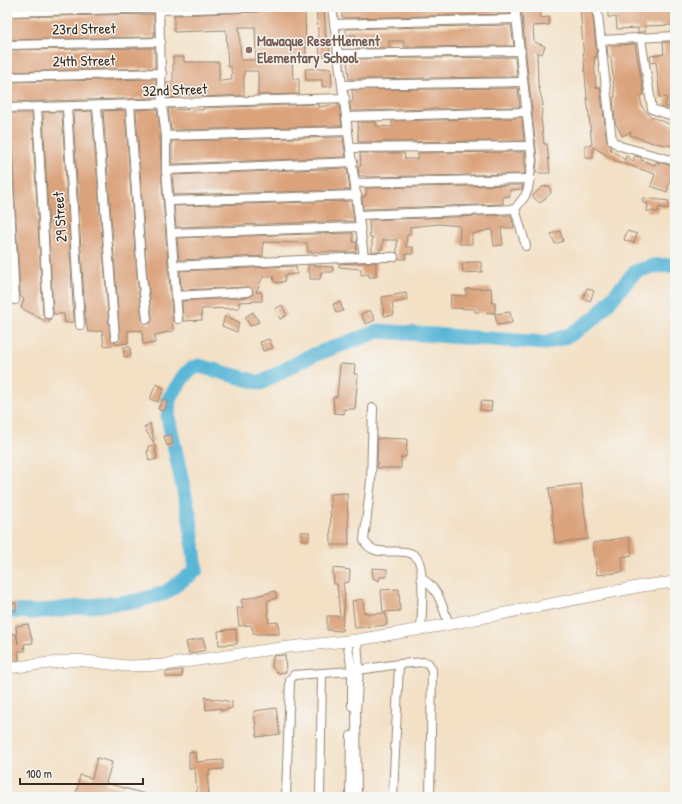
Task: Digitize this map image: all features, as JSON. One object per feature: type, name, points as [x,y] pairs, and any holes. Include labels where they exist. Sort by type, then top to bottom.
[{"type":"street","points":[[7,12],[258,7]]},
{"type":"street","points":[[332,7],[356,183],[364,257]]},
{"type":"street","points":[[515,7],[521,51],[522,82],[532,161],[530,179],[525,196],[515,209]]},
{"type":"street","points":[[597,7],[612,141],[620,146],[675,161]]},
{"type":"street","points":[[158,8],[161,42],[162,104],[166,136],[166,170],[170,201],[175,296],[178,319]]},
{"type":"street","points":[[334,24],[516,20]]},
{"type":"street","points":[[601,40],[675,36]]},
{"type":"street","points":[[641,39],[652,109],[675,117]]},
{"type":"street","name":"23rd Street","points":[[7,45],[161,42]]},
{"type":"street","points":[[338,54],[521,51]]},
{"type":"street","name":"24th Street","points":[[7,77],[162,73]]},
{"type":"street","points":[[342,86],[522,82]]},
{"type":"street","name":"32nd Street","points":[[7,108],[67,108],[344,98]]},
{"type":"street","points":[[130,106],[140,247],[147,318]]},
{"type":"street","points":[[97,107],[115,337]]},
{"type":"street","points":[[37,108],[48,314]]},
{"type":"street","name":"29 Street","points":[[67,108],[80,325]]},
{"type":"street","points":[[347,117],[526,112]]},
{"type":"street","points":[[166,136],[348,131]]},
{"type":"street","points":[[7,146],[15,300]]},
{"type":"street","points":[[351,148],[530,146]]},
{"type":"street","points":[[166,170],[353,162]]},
{"type":"street","points":[[356,183],[530,179]]},
{"type":"street","points":[[170,201],[357,195]]},
{"type":"street","points":[[360,215],[515,209]]},
{"type":"street","points":[[515,209],[526,246]]},
{"type":"street","points":[[172,233],[360,227]]},
{"type":"street","points":[[174,266],[364,257],[394,257]]},
{"type":"street","points":[[175,296],[248,292]]},
{"type":"street","points":[[373,408],[371,481],[364,540],[367,547],[374,551],[411,553],[417,558],[421,578],[421,629]]},
{"type":"street","points":[[421,578],[432,585],[437,593],[449,624]]},
{"type":"street","points":[[7,668],[77,660],[127,666],[164,665],[280,648],[352,640],[421,629],[642,586],[675,582]]},
{"type":"street","points":[[352,640],[355,670],[357,797]]},
{"type":"street","points":[[286,797],[290,680],[294,675],[424,662],[428,663],[432,670],[430,797]]},
{"type":"street","points":[[393,797],[399,664]]},
{"type":"street","points":[[350,797],[355,670]]},
{"type":"street","points":[[320,797],[322,673]]},
{"type":"building","points":[[305,7],[306,57],[292,57],[293,79],[299,79],[299,94],[258,95],[258,71],[244,71],[244,95],[203,97],[203,94],[179,95],[179,97],[167,98],[167,82],[173,82],[173,57],[184,57],[184,62],[219,62],[219,81],[232,80],[231,67],[228,67],[226,30],[174,32],[174,15],[258,12],[263,8]],"holes":[[[239,27],[255,27],[256,60],[241,60]]]},
{"type":"building","points":[[316,7],[324,7],[326,44],[329,44],[330,56],[320,56]]},
{"type":"building","points":[[342,7],[510,7],[510,14],[346,18],[342,17]]},
{"type":"building","points":[[521,7],[540,7],[541,18],[549,17],[549,25],[533,26],[534,42],[545,46],[542,54],[537,52],[538,84],[543,104],[541,118],[544,144],[547,144],[550,173],[536,173],[537,160]]},
{"type":"building","points":[[580,7],[592,7],[597,57],[594,57],[596,88],[600,87],[607,142],[611,147],[610,149],[625,160],[626,156],[633,161],[635,156],[655,165],[656,162],[674,166],[667,192],[651,186],[655,174],[616,161],[593,147],[593,158],[585,158],[585,145],[592,145]]},
{"type":"building","points":[[673,7],[675,25],[645,26],[645,32],[638,32],[638,28],[617,29],[616,17],[608,17],[608,8]]},
{"type":"building","points":[[154,14],[154,37],[7,40],[7,17]]},
{"type":"building","points":[[511,25],[514,46],[404,47],[404,41],[389,41],[389,48],[356,48],[356,35],[346,35],[346,29]]},
{"type":"building","points":[[663,42],[675,42],[675,109],[665,106],[667,97],[660,98],[656,62],[651,63],[650,56],[664,54]]},
{"type":"building","points":[[635,44],[644,95],[640,96],[642,107],[651,117],[675,126],[675,146],[653,143],[630,135],[631,132],[622,136],[615,122],[613,97],[615,97],[611,57],[608,57],[607,46]]},
{"type":"building","points":[[155,48],[155,68],[7,72],[7,50]]},
{"type":"building","points":[[515,57],[517,77],[349,79],[347,59]]},
{"type":"building","points":[[331,68],[332,86],[322,87],[322,80],[306,80],[305,69]]},
{"type":"building","points":[[156,79],[156,98],[7,102],[7,82]]},
{"type":"building","points":[[518,88],[520,107],[351,111],[350,102],[353,101],[352,90]]},
{"type":"building","points":[[319,104],[319,107],[339,104],[342,126],[171,130],[168,109],[203,110],[203,108]]},
{"type":"building","points":[[157,109],[173,331],[155,335],[155,343],[143,344],[142,330],[128,331],[128,343],[104,346],[102,331],[88,332],[85,317],[73,112],[92,111],[110,337],[115,342],[118,341],[120,337],[103,111],[125,110],[137,277],[142,320],[147,324],[151,323],[152,318],[147,275],[136,110]]},
{"type":"building","points":[[43,112],[62,112],[74,322],[65,323],[64,314],[53,314]]},
{"type":"building","points":[[7,113],[32,113],[43,314],[45,319],[51,319],[49,323],[21,308],[24,299],[20,295],[12,146],[9,141]]},
{"type":"building","points":[[522,118],[524,141],[358,142],[358,122],[376,122],[376,126],[392,127],[392,121]]},
{"type":"building","points":[[343,137],[346,157],[172,164],[172,141]]},
{"type":"building","points":[[525,152],[525,174],[359,176],[358,166],[361,166],[360,153],[404,153],[405,159],[418,159],[418,153]]},
{"type":"building","points":[[347,168],[350,190],[174,195],[172,175]]},
{"type":"building","points":[[523,185],[522,189],[510,190],[510,196],[503,197],[503,204],[363,209],[362,197],[366,196],[366,188]]},
{"type":"building","points":[[550,186],[551,193],[540,203],[532,196],[542,187]]},
{"type":"building","points":[[643,198],[669,201],[668,209],[659,207],[658,212],[647,211],[648,204],[642,202]]},
{"type":"building","points":[[351,201],[354,221],[176,227],[174,206]]},
{"type":"building","points":[[511,215],[514,228],[501,228],[503,245],[494,246],[492,229],[472,234],[472,244],[459,244],[460,226],[439,224],[410,227],[410,235],[407,235],[406,247],[413,247],[413,254],[406,254],[406,259],[399,259],[397,252],[397,240],[383,240],[382,249],[380,249],[380,252],[372,252],[372,238],[370,238],[369,220]]},
{"type":"building","points":[[560,231],[563,241],[555,244],[551,234]]},
{"type":"building","points":[[627,231],[637,234],[634,243],[624,240]]},
{"type":"building","points":[[353,233],[353,242],[357,242],[356,252],[308,252],[307,243],[263,242],[263,256],[179,260],[177,238]]},
{"type":"building","points":[[376,262],[376,277],[369,277],[369,274],[361,275],[361,269],[339,267],[339,264]]},
{"type":"building","points":[[481,262],[482,272],[463,273],[462,263]]},
{"type":"building","points":[[308,265],[333,267],[333,272],[321,272],[320,279],[310,279]]},
{"type":"building","points":[[296,266],[297,274],[285,275],[285,281],[279,283],[274,282],[273,276],[263,277],[256,292],[262,292],[262,301],[239,302],[239,308],[201,309],[202,320],[183,321],[182,301],[248,297],[253,295],[253,291],[248,287],[181,290],[180,271]]},
{"type":"building","points":[[491,288],[492,303],[495,303],[495,313],[475,312],[475,309],[450,308],[451,295],[466,296],[466,289]]},
{"type":"building","points":[[587,288],[594,291],[590,301],[583,298]]},
{"type":"building","points":[[406,293],[407,300],[392,303],[394,315],[384,316],[382,297]]},
{"type":"building","points":[[340,302],[343,311],[336,313],[333,304]]},
{"type":"building","points":[[282,305],[287,315],[280,319],[275,309]]},
{"type":"building","points":[[370,310],[375,320],[366,324],[361,314]]},
{"type":"building","points":[[253,312],[259,322],[250,326],[245,317]]},
{"type":"building","points":[[510,312],[512,323],[497,325],[495,314]]},
{"type":"building","points":[[225,316],[239,322],[237,332],[222,326]]},
{"type":"building","points":[[269,339],[273,348],[263,351],[260,342]]},
{"type":"building","points":[[123,347],[130,347],[131,356],[124,357]]},
{"type":"building","points":[[340,364],[355,365],[354,374],[358,374],[355,409],[344,409],[344,414],[334,413],[333,397],[337,397]]},
{"type":"building","points":[[156,384],[164,388],[158,402],[150,399]]},
{"type":"building","points":[[162,399],[168,401],[164,412],[158,409]]},
{"type":"building","points":[[481,401],[492,402],[491,411],[480,410]]},
{"type":"building","points":[[150,423],[154,443],[144,428]]},
{"type":"building","points":[[171,434],[173,444],[167,446],[164,436]]},
{"type":"building","points":[[378,438],[407,439],[406,457],[401,457],[401,468],[377,468]]},
{"type":"building","points":[[155,445],[157,459],[149,461],[147,451],[149,451],[148,446]]},
{"type":"building","points":[[581,484],[588,539],[555,543],[549,488]]},
{"type":"building","points":[[347,493],[349,545],[331,545],[330,494]]},
{"type":"building","points":[[301,532],[309,532],[309,540],[301,540]]},
{"type":"building","points":[[629,537],[632,555],[622,557],[623,572],[597,575],[593,543]]},
{"type":"building","points":[[333,568],[350,570],[349,582],[343,583],[345,596],[342,631],[327,630],[327,616],[340,616],[337,584],[334,584]]},
{"type":"building","points":[[372,568],[387,569],[387,577],[380,577],[379,581],[373,578]]},
{"type":"building","points":[[399,589],[400,611],[383,612],[381,590]]},
{"type":"building","points":[[275,591],[277,598],[267,601],[269,623],[278,622],[279,634],[254,634],[251,625],[239,626],[237,608],[243,608],[241,600]]},
{"type":"building","points":[[363,599],[364,613],[386,613],[387,625],[355,628],[352,601]]},
{"type":"building","points":[[7,603],[16,603],[16,611],[7,610]]},
{"type":"building","points":[[28,624],[33,643],[24,644],[25,651],[18,651],[19,660],[8,661],[8,653],[12,652],[10,634],[16,634],[18,644],[16,626]]},
{"type":"building","points":[[236,629],[237,644],[219,645],[218,631]]},
{"type":"building","points":[[203,638],[206,650],[189,654],[186,642]]},
{"type":"building","points":[[285,655],[286,672],[278,673],[272,667],[273,656]]},
{"type":"building","points":[[182,670],[182,677],[166,677],[166,672]]},
{"type":"building","points":[[205,697],[232,702],[232,708],[221,711],[221,708],[206,710]]},
{"type":"building","points":[[276,708],[280,734],[257,737],[254,711]]},
{"type":"building","points":[[189,752],[195,752],[196,762],[223,760],[223,769],[209,770],[209,775],[207,775],[209,794],[197,795],[195,768],[189,769]]},
{"type":"building","points":[[97,758],[112,762],[106,783],[149,795],[149,797],[86,797],[76,794],[80,775],[92,778]]},
{"type":"waterway","points":[[7,611],[33,612],[137,601],[165,593],[196,570],[190,519],[168,417],[169,398],[185,375],[193,368],[199,366],[261,383],[308,357],[379,331],[545,343],[570,335],[595,318],[635,272],[653,266],[675,265]]},
{"type":"place","name":"Mawaque Resettlement Elementary School","points":[[249,50]]}]
